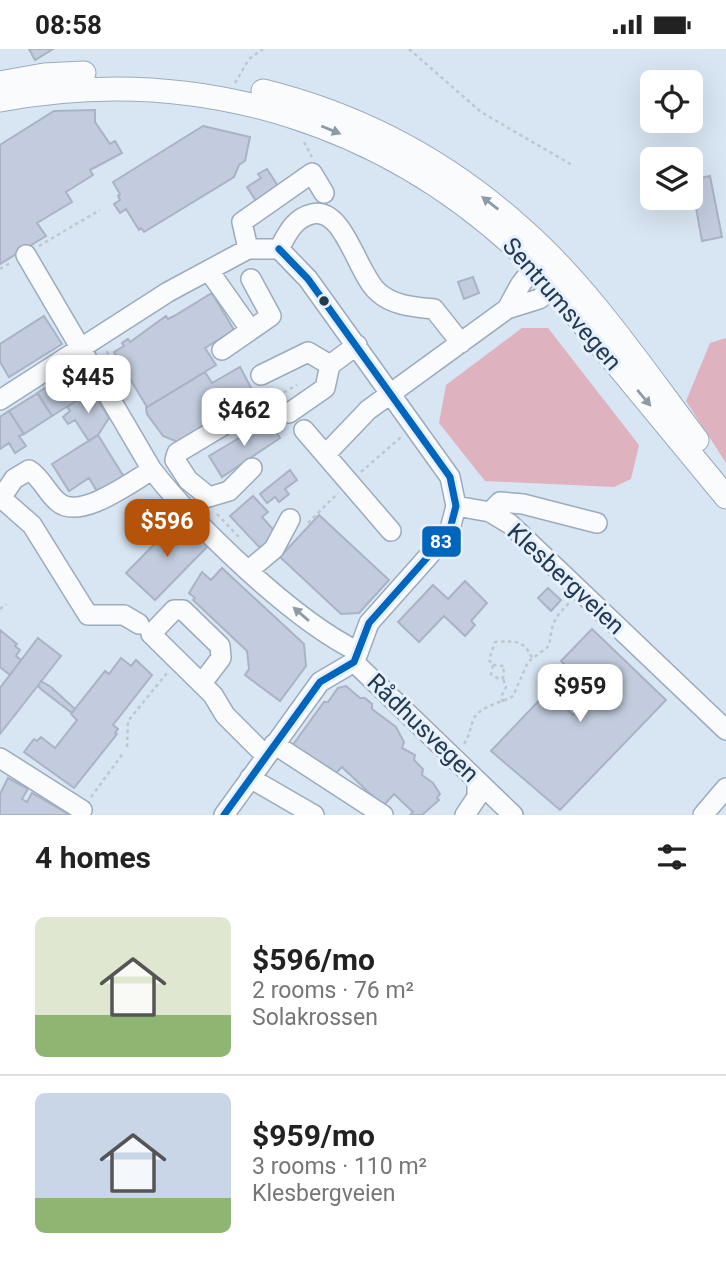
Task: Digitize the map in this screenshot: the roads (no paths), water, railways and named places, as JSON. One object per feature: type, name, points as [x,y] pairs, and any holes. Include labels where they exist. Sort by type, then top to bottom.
[{"type":"main road","name":"Sentrumsvegen","points":[[0,83],[44,75],[140,72],[233,91],[380,150],[417,171],[548,267],[625,344],[726,477]]},
{"type":"main road","name":"Sentrumsvegen","points":[[0,100],[47,91],[96,87],[233,91]]},
{"type":"main road","name":"Sentrumsvegen","points":[[548,267],[554,288],[726,497]]},
{"type":"street","points":[[247,249],[242,222],[312,173],[324,193]]},
{"type":"street","points":[[279,249],[294,223],[306,215],[320,212],[330,216],[342,231],[366,279],[379,294],[401,305],[435,309],[461,343]]},
{"type":"street","points":[[0,400],[168,292],[247,249],[279,249],[294,261],[392,393],[450,477],[456,494],[456,506]]},
{"type":"street","points":[[26,255],[152,470],[171,494],[249,570],[356,657],[320,682],[223,815]]},
{"type":"street","points":[[507,309],[524,279],[548,267]]},
{"type":"street","points":[[209,271],[250,328]]},
{"type":"street","points":[[222,350],[250,328],[271,316],[251,279]]},
{"type":"street","points":[[326,454],[368,410],[507,309],[539,299],[554,288]]},
{"type":"street","points":[[289,413],[325,387],[330,365],[357,345]]},
{"type":"street","points":[[261,375],[308,352],[330,365]]},
{"type":"street","points":[[239,416],[177,453],[177,466],[188,480],[209,497],[218,497],[229,491],[252,468]]},
{"type":"street","points":[[304,430],[391,531]]},
{"type":"street","points":[[139,624],[124,615],[88,615],[32,525],[0,498],[14,479],[29,470],[59,503],[75,508],[89,506],[152,470]]},
{"type":"street","points":[[171,494],[188,480]]},
{"type":"street","points":[[490,512],[500,502],[523,504],[597,523]]},
{"type":"street","name":"Klesbergveien","points":[[456,506],[490,512],[510,524],[726,730]]},
{"type":"street","name":"Rådhusvegen","points":[[456,506],[449,533],[377,612],[361,638],[356,657],[411,717],[513,815]]},
{"type":"street","points":[[249,570],[274,549],[290,519]]},
{"type":"street","points":[[202,683],[221,658],[220,646],[183,610],[174,610],[151,634],[213,695],[225,715],[270,750],[383,815]]},
{"type":"street","points":[[0,758],[84,807]]},
{"type":"street","points":[[250,778],[314,815]]},
{"type":"street","points":[[465,815],[477,797],[477,781]]},
{"type":"street","points":[[703,815],[726,788]]}]
